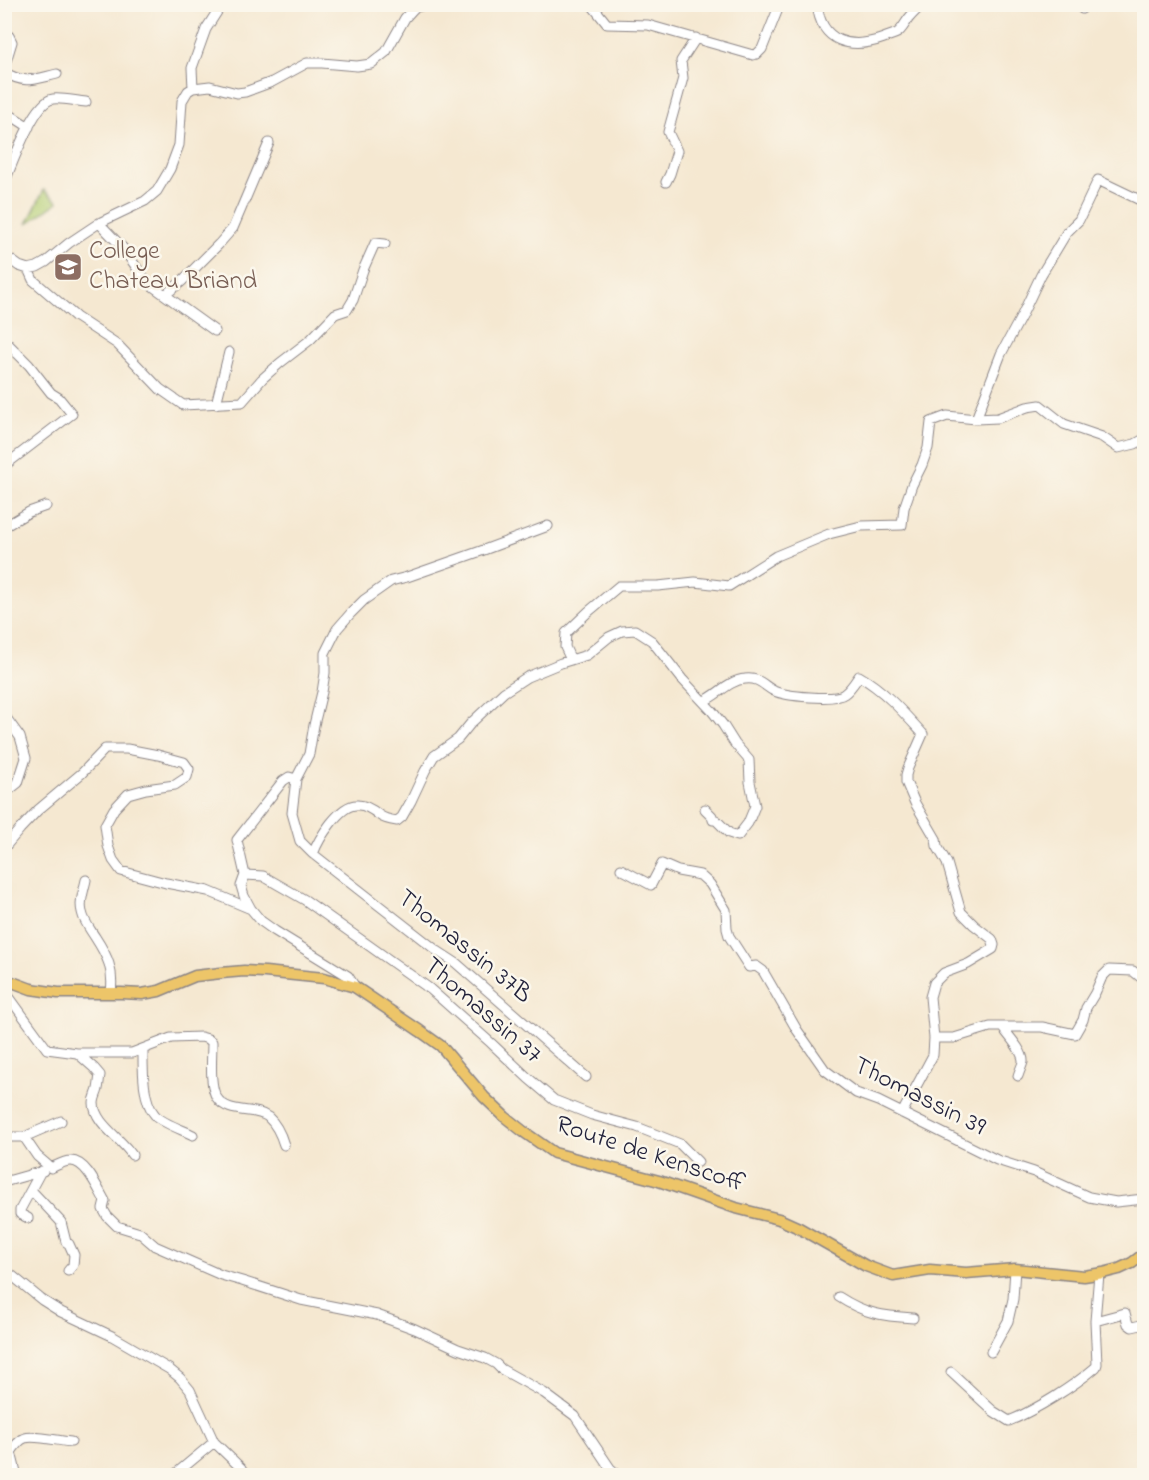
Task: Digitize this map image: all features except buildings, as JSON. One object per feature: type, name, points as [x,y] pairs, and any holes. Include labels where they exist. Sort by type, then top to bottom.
[{"type":"main road","name":"Route de Kenscoff","points":[[4,979],[31,989],[58,993],[142,994],[159,991],[195,976],[244,971],[324,978],[354,987],[441,1046],[505,1117],[554,1153],[659,1181],[736,1208],[779,1220],[799,1228],[866,1266],[893,1276],[930,1270],[966,1274],[1016,1269],[1084,1276],[1119,1269],[1144,1254]]},
{"type":"street","points":[[193,88],[192,68],[206,29],[222,4]]},
{"type":"street","points":[[4,255],[19,266],[37,267],[99,224],[144,201],[157,191],[170,169],[179,145],[182,101],[188,91],[193,88],[210,86],[237,93],[245,92],[272,82],[307,63],[357,66],[371,64],[386,52],[405,18],[414,8],[441,4]]},
{"type":"street","points":[[591,4],[607,24],[648,25],[753,55],[762,49],[780,4]]},
{"type":"street","points":[[817,4],[825,30],[835,39],[860,44],[874,42],[899,32],[922,4]]},
{"type":"street","points":[[4,37],[9,36],[12,42],[4,70],[19,80],[31,80],[57,74]]},
{"type":"street","points":[[666,182],[677,151],[668,132],[683,78],[681,61],[696,38]]},
{"type":"street","points":[[4,184],[28,127],[42,105],[52,99],[86,102]]},
{"type":"street","points":[[4,111],[28,127]]},
{"type":"street","points":[[165,295],[232,228],[269,143]]},
{"type":"street","points":[[976,419],[1000,354],[1041,275],[1067,232],[1079,220],[1098,180],[1144,201]]},
{"type":"street","points":[[99,224],[122,247],[147,282],[215,331]]},
{"type":"street","points":[[28,268],[33,280],[76,317],[117,344],[160,390],[183,405],[216,404],[242,402],[261,379],[310,340],[335,314],[347,309],[353,300],[375,243],[385,244]]},
{"type":"street","points":[[4,340],[29,365],[51,393],[60,398],[72,414],[4,466]]},
{"type":"street","points":[[216,404],[229,352]]},
{"type":"street","points":[[571,660],[565,647],[566,633],[619,586],[658,586],[695,582],[729,586],[776,556],[829,534],[861,526],[902,525],[904,508],[928,448],[931,422],[947,416],[976,419],[999,418],[1027,407],[1040,405],[1064,424],[1102,437],[1118,448],[1144,439]]},
{"type":"street","points":[[4,527],[29,512],[46,506]]},
{"type":"street","points":[[354,987],[348,976],[275,931],[261,921],[251,909],[241,886],[245,875],[237,840],[283,781],[289,777],[296,779],[309,754],[326,673],[324,653],[337,629],[351,613],[391,580],[407,577],[548,526]]},
{"type":"street","points":[[313,854],[318,842],[340,813],[351,806],[358,804],[397,821],[411,801],[434,756],[458,739],[471,723],[504,692],[527,677],[587,656],[609,637],[622,631],[635,630],[652,641],[682,679],[723,724],[735,744],[749,760],[750,782],[755,806],[748,823],[738,836],[729,833],[716,820],[713,820],[705,809]]},
{"type":"street","points":[[704,701],[714,697],[736,681],[745,679],[761,681],[774,691],[787,695],[840,697],[859,676],[882,693],[923,734],[908,768],[906,782],[947,863],[961,912],[994,942],[993,949],[968,964],[944,973],[934,983],[930,997],[934,1038],[933,1055],[902,1113]]},
{"type":"street","points":[[4,715],[20,737],[26,758],[18,783],[4,794]]},
{"type":"street","points":[[4,848],[38,810],[82,773],[105,749],[127,749],[158,755],[184,762],[189,769],[187,777],[175,784],[128,794],[114,809],[105,825],[113,860],[121,871],[165,883],[208,891],[251,909]]},
{"type":"street","name":"Thomassin 37B","points":[[296,779],[292,813],[300,841],[313,854],[456,963],[586,1077]]},
{"type":"street","name":"Thomassin 39","points":[[621,869],[651,885],[662,864],[678,871],[700,875],[710,884],[726,910],[729,936],[749,967],[756,966],[763,971],[797,1030],[825,1070],[856,1093],[878,1101],[998,1160],[1034,1172],[1089,1197],[1116,1202],[1144,1199]]},
{"type":"street","name":"Thomassin 37","points":[[245,875],[263,876],[305,900],[430,989],[554,1100],[592,1115],[637,1127],[680,1144],[699,1162]]},
{"type":"street","points":[[86,880],[81,904],[82,912],[111,968],[113,978],[111,993]]},
{"type":"street","points":[[934,1038],[954,1038],[990,1027],[1042,1027],[1075,1034],[1102,977],[1109,970],[1133,971],[1144,980]]},
{"type":"street","points":[[4,990],[47,1048],[77,1053],[132,1053],[171,1038],[201,1037],[208,1039],[212,1042],[212,1081],[216,1097],[226,1107],[266,1116],[281,1134],[284,1145]]},
{"type":"street","points":[[1002,1027],[1022,1057],[1023,1062],[1018,1076]]},
{"type":"street","points":[[142,1049],[144,1088],[155,1115],[194,1135]]},
{"type":"street","points":[[77,1053],[100,1075],[94,1102],[97,1116],[132,1155]]},
{"type":"street","points":[[4,1137],[24,1137],[61,1121]]},
{"type":"street","points":[[24,1137],[46,1170]]},
{"type":"street","points":[[4,1182],[70,1161],[82,1164],[105,1201],[103,1209],[117,1226],[140,1233],[155,1246],[221,1275],[301,1300],[377,1315],[490,1361],[544,1393],[575,1416],[610,1468],[619,1476]]},
{"type":"street","points":[[28,1218],[20,1214],[22,1205],[46,1170]]},
{"type":"street","points":[[31,1190],[61,1222],[66,1242],[74,1255],[73,1266],[68,1271]]},
{"type":"street","points":[[4,1269],[42,1300],[61,1312],[112,1336],[169,1369],[180,1378],[190,1390],[214,1442],[241,1468],[245,1476]]},
{"type":"street","points":[[991,1352],[1008,1321],[1016,1269]]},
{"type":"street","points":[[951,1372],[993,1411],[1009,1421],[1027,1413],[1087,1375],[1096,1367],[1095,1321],[1099,1274]]},
{"type":"street","points":[[839,1297],[851,1305],[879,1315],[913,1318]]},
{"type":"street","points":[[1095,1321],[1125,1313],[1128,1324],[1132,1327],[1141,1325]]},
{"type":"street","points":[[17,1476],[8,1453],[23,1438],[71,1442]]},
{"type":"street","points":[[173,1476],[214,1442]]},
{"type":"green space","points":[[44,190],[58,202],[27,224]]},
{"type":"place","name":"College Chateau Briand","points":[[68,267]]}]
